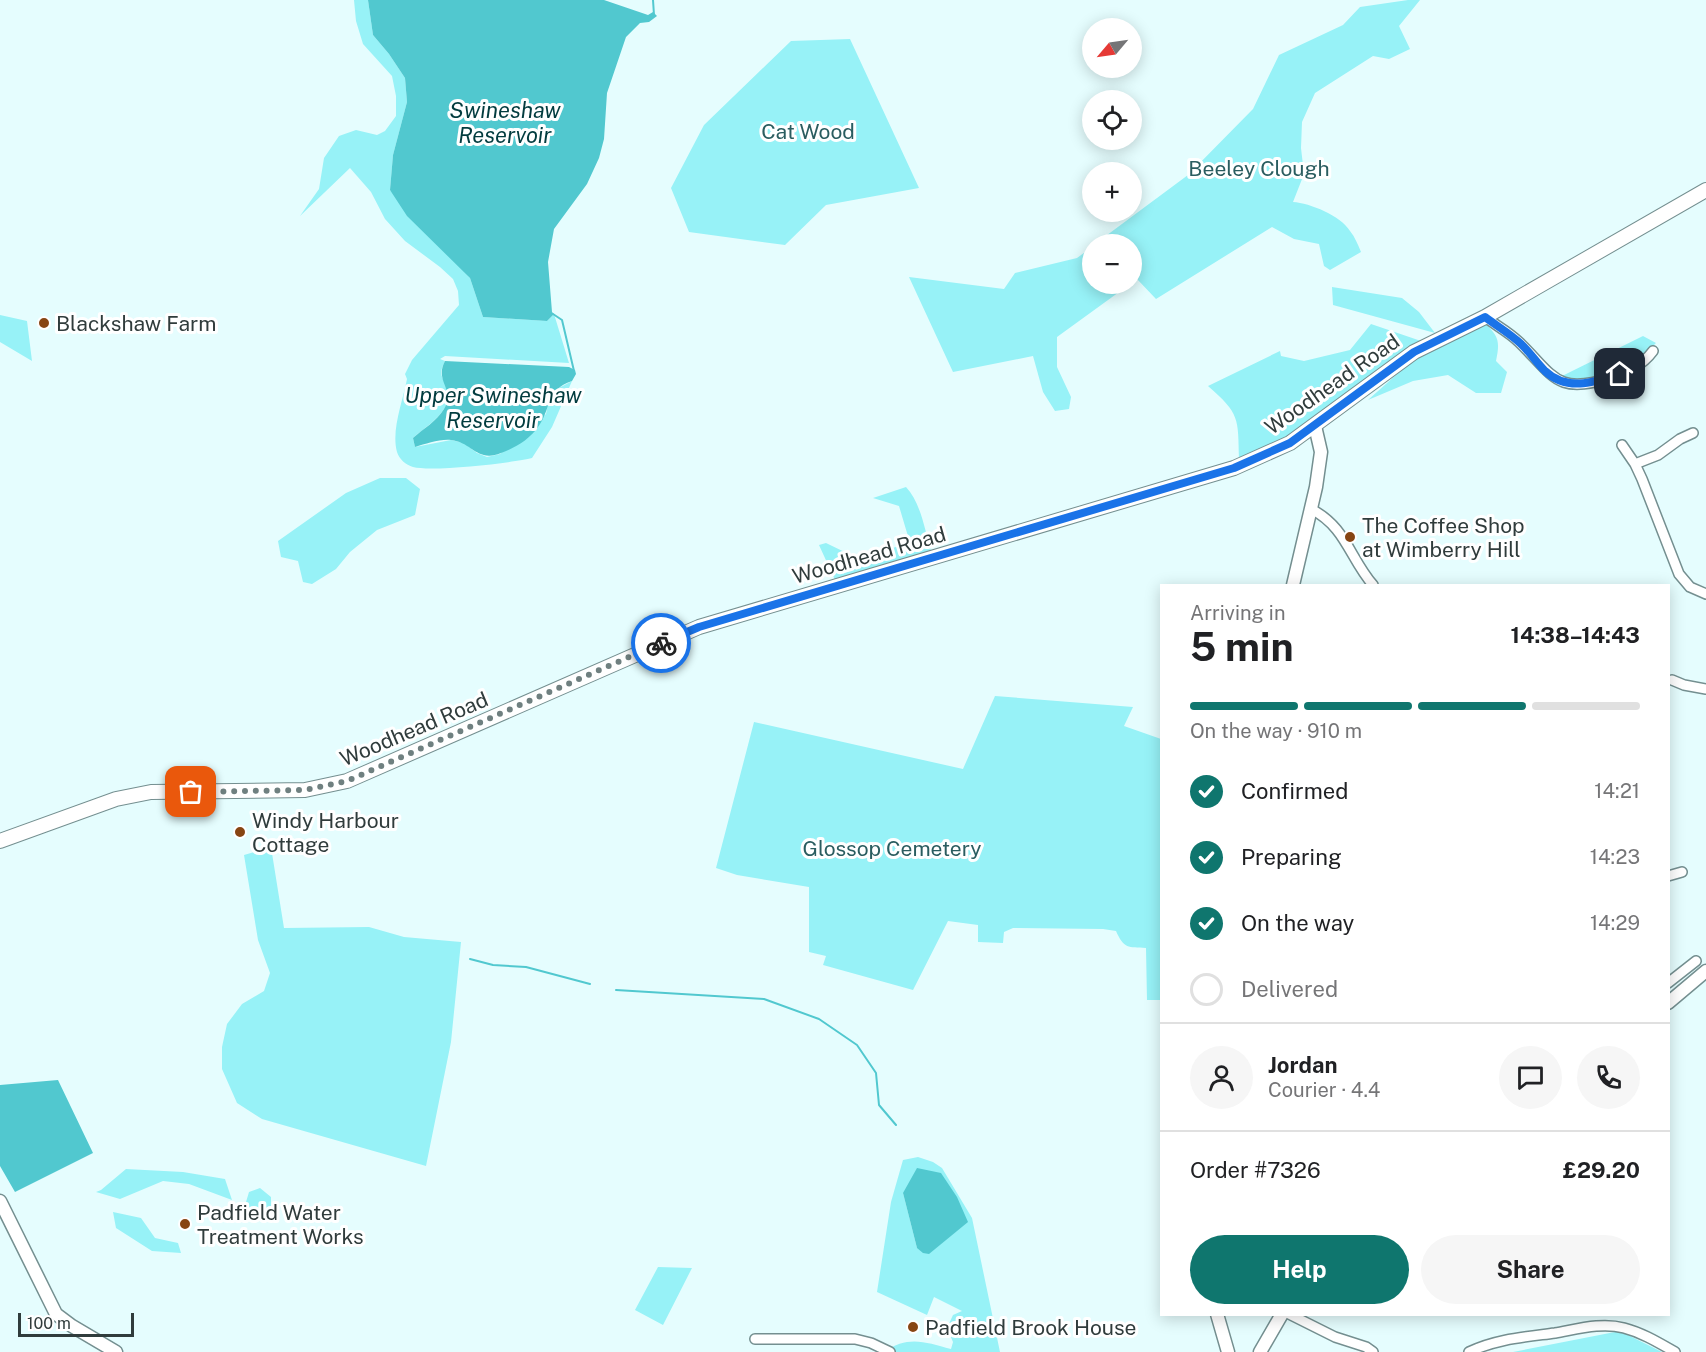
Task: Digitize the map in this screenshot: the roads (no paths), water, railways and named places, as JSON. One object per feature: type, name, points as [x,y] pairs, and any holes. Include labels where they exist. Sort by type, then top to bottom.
[{"type":"main road","name":"Woodhead Road","points":[[0,841],[116,799],[151,792],[305,790],[347,781],[699,627],[1234,468],[1290,443],[1414,352],[1485,317],[1706,190]]},
{"type":"street","points":[[1485,317],[1517,340],[1553,377],[1576,385],[1604,380],[1633,369],[1648,358],[1653,351]]},
{"type":"street","points":[[1293,584],[1311,509],[1321,452],[1315,426]]},
{"type":"street","points":[[1635,464],[1658,455],[1680,439],[1693,433]]},
{"type":"street","points":[[1622,445],[1635,464],[1679,574],[1690,587],[1706,594]]},
{"type":"street","points":[[1311,509],[1332,522],[1372,584]]},
{"type":"street","points":[[1672,680],[1706,689]]},
{"type":"street","points":[[1670,875],[1682,872]]},
{"type":"street","points":[[1670,981],[1696,961]]},
{"type":"street","points":[[1685,970],[1694,981]]},
{"type":"street","points":[[1670,1001],[1706,971]]},
{"type":"street","points":[[0,1201],[4,1217],[56,1314],[116,1352]]},
{"type":"street","points":[[1218,1316],[1228,1352]]},
{"type":"street","points":[[1260,1352],[1280,1316]]},
{"type":"street","points":[[1293,1316],[1335,1337],[1366,1347],[1373,1352]]},
{"type":"street","points":[[1468,1352],[1486,1344],[1504,1340],[1604,1326],[1623,1328],[1645,1335],[1675,1352]]},
{"type":"street","points":[[755,1339],[855,1338],[891,1352]]},
{"type":"water","name":"Swineshaw Reservoir","points":[[368,0],[604,0],[648,15],[653,12],[657,16],[649,22],[640,23],[626,37],[607,93],[604,139],[599,158],[587,184],[554,229],[548,262],[554,314],[547,321],[483,317],[470,278],[407,216],[390,190],[393,155],[407,102],[405,78],[373,35]]},
{"type":"water","name":"Upper Swineshaw Reservoir","points":[[445,361],[569,367],[575,370],[576,374],[572,381],[557,389],[553,394],[535,431],[522,443],[506,451],[493,455],[480,454],[464,444],[451,440],[415,447],[413,438],[438,417],[447,402],[448,396],[442,375]]},
{"type":"water","points":[[58,1080],[93,1153],[15,1192],[0,1166],[0,1085]]},
{"type":"water","points":[[917,1168],[941,1173],[957,1197],[968,1222],[929,1254],[917,1248],[903,1193]]},
{"type":"waterway","points":[[653,0],[654,15]]},
{"type":"waterway","points":[[553,314],[562,320],[574,371]]},
{"type":"waterway","points":[[470,959],[493,965],[526,967],[590,984]]},
{"type":"waterway","points":[[616,990],[764,999],[819,1019],[857,1045],[876,1073],[879,1105],[896,1125]]},
{"type":"place","name":"Blackshaw Farm","points":[[44,323]]},
{"type":"place","name":"The Coffee Shop at Wimberry Hill","points":[[1350,537]]},
{"type":"place","name":"Windy Harbour Cottage","points":[[240,832]]},
{"type":"place","name":"Padfield Water Treatment Works","points":[[185,1224]]},
{"type":"place","name":"Padfield Brook House","points":[[913,1327]]},
{"type":"park label","name":"Cat Wood","points":[[808,131]]},
{"type":"park label","name":"Beeley Clough","points":[[1259,168]]},
{"type":"park label","name":"Glossop Cemetery","points":[[892,848]]}]
